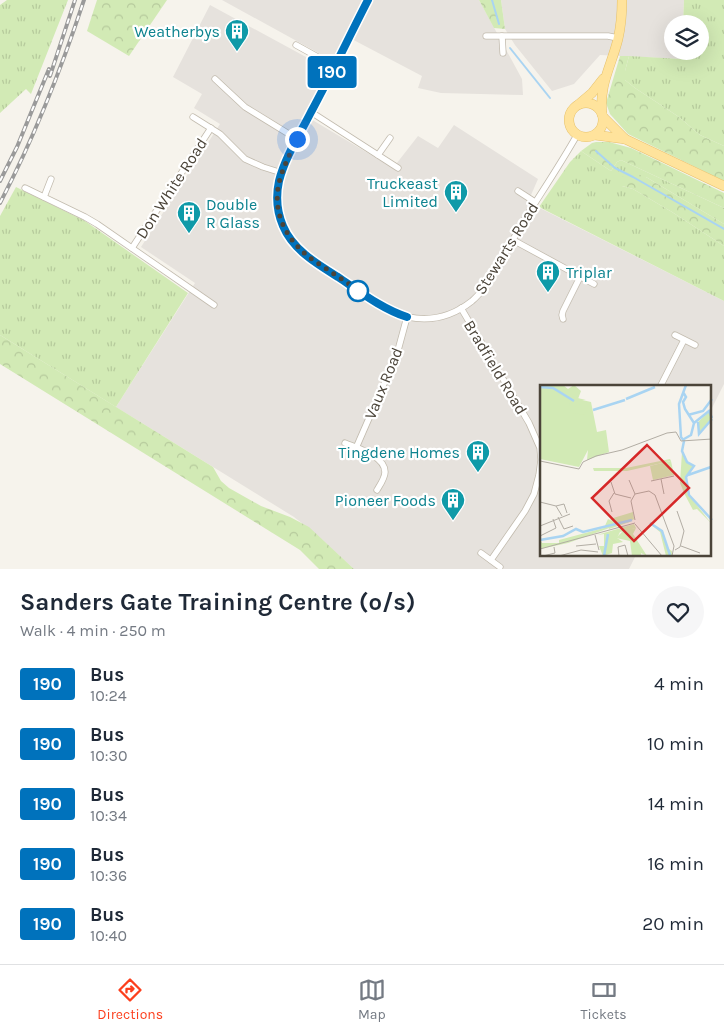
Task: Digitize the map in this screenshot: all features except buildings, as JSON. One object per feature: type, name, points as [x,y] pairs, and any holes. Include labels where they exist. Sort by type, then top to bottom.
[{"type":"main road","points":[[594,135],[601,127],[602,93],[605,77],[618,38],[622,0]]},
{"type":"main road","points":[[605,77],[592,93],[570,112],[568,119],[572,131],[586,137],[594,135],[625,139],[724,186]]},
{"type":"main road","points":[[579,104],[586,102],[593,104],[625,139]]},
{"type":"street","points":[[368,0],[297,139],[282,173],[277,193],[278,210],[283,228],[295,244],[310,258],[377,303],[407,317]]},
{"type":"street","points":[[486,36],[608,36],[618,38]]},
{"type":"street","points":[[502,36],[503,53]]},
{"type":"street","points":[[296,45],[334,66]]},
{"type":"street","points":[[216,79],[245,107],[297,139]]},
{"type":"street","points":[[311,112],[398,168]]},
{"type":"street","name":"Don White Road","points":[[193,117],[220,134],[245,159],[282,173]]},
{"type":"street","name":"Don White Road","points":[[132,248],[211,128]]},
{"type":"street","name":"Stewarts Road","points":[[407,317],[436,318],[451,314],[462,308],[483,289],[578,135]]},
{"type":"street","points":[[378,155],[390,138]]},
{"type":"street","points":[[44,197],[51,179]]},
{"type":"street","name":"Don White Road","points":[[25,188],[85,217],[214,305]]},
{"type":"street","points":[[518,191],[535,202]]},
{"type":"street","points":[[513,240],[594,284]]},
{"type":"street","points":[[563,318],[563,311],[580,277]]},
{"type":"street","name":"Bradfield Road","points":[[462,308],[529,423],[540,448]]},
{"type":"street","name":"Vaux Road","points":[[356,448],[397,354],[407,317]]},
{"type":"street","points":[[675,335],[695,345]]},
{"type":"street","points":[[661,385],[684,340]]},
{"type":"street","points":[[345,443],[373,455],[384,464],[384,477],[377,490]]},
{"type":"street","name":"Bradfield Road","points":[[490,560],[525,511],[535,490],[540,468]]},
{"type":"street","points":[[481,553],[500,567]]},
{"type":"shaded area","points":[[222,0],[479,0],[522,79],[523,95],[441,93],[418,88],[422,76],[346,36],[333,61]]},
{"type":"shaded area","points":[[501,0],[684,0],[683,15],[664,15],[664,58],[600,55],[574,84],[552,91],[515,45],[505,29]]},
{"type":"shaded area","points":[[210,5],[328,69],[304,115],[393,168],[418,136],[438,148],[454,125],[538,179],[528,202],[724,301],[724,384],[712,408],[712,385],[540,385],[540,556],[636,556],[629,569],[354,569],[294,517],[116,407],[195,283],[141,247],[220,124],[194,108],[202,94],[173,77]]},
{"type":"green space","points":[[7,0],[68,0],[31,94],[26,89],[0,113],[0,5]]},
{"type":"green space","points":[[97,0],[167,0],[129,56],[87,31]]},
{"type":"green space","points":[[479,0],[501,0],[505,29],[494,28]]},
{"type":"green space","points":[[684,0],[724,0],[724,146],[700,135],[679,117],[625,80],[629,56],[664,58],[664,60],[709,60],[709,15],[683,15]]},
{"type":"green space","points":[[620,56],[629,56],[625,80],[679,117],[700,135],[724,146],[724,181],[628,134],[610,114],[606,103]]},
{"type":"green space","points":[[596,142],[609,142],[631,148],[724,193],[724,208],[621,160],[617,162],[611,171],[581,151]]},
{"type":"green space","points":[[581,151],[611,171],[617,162],[621,160],[724,208],[724,224],[646,177],[622,186],[633,189],[724,246],[724,301],[539,207],[570,162]]},
{"type":"green space","points":[[631,172],[646,177],[724,224],[724,246],[633,189],[622,186],[622,177]]},
{"type":"green space","points":[[16,187],[85,221],[188,293],[116,407],[0,335],[0,216]]},
{"type":"green space","points":[[0,335],[213,467],[221,481],[229,488],[261,506],[290,517],[309,527],[354,569],[319,569],[300,550],[0,364]]},
{"type":"waterway","points":[[492,0],[499,24]]},
{"type":"waterway","points":[[510,48],[550,98]]},
{"type":"waterway","points":[[596,151],[615,168],[724,229]]},
{"type":"railway","points":[[50,76],[75,0]]},
{"type":"railway","points":[[0,203],[46,103],[84,0]]},
{"type":"railway","points":[[0,181],[17,147],[49,69]]},
{"type":"bus line","name":"190","points":[[368,0],[286,163],[278,185],[278,210],[283,228],[295,244],[310,258],[377,303],[399,315],[407,317]]},
{"type":"place","name":"Weatherbys","points":[[237,52]]},
{"type":"place","name":"Truckeast Limited","points":[[456,213]]},
{"type":"place","name":"Double R Glass","points":[[189,234]]},
{"type":"place","name":"Triplar","points":[[548,293]]},
{"type":"place","name":"Tingdene Homes","points":[[478,473]]},
{"type":"place","name":"Pioneer Foods","points":[[453,521]]},
{"type":"route","points":[[297,139],[278,185],[278,210],[283,228],[295,244],[310,258],[364,294],[358,291]]}]
